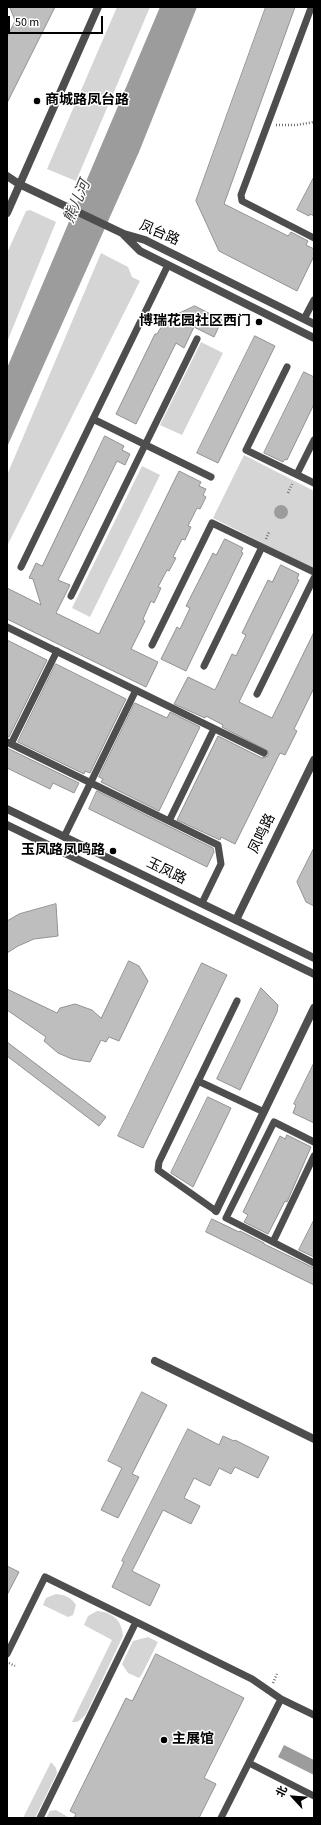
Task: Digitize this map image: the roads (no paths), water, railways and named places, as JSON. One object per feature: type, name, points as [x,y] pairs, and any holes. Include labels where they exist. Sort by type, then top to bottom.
[{"type":"street","points":[[7,212],[98,7]]},
{"type":"street","points":[[7,176],[20,184],[124,234]]},
{"type":"street","points":[[7,182],[20,184]]},
{"type":"street","name":"凤台路","points":[[124,234],[140,251],[314,338]]},
{"type":"street","name":"凤台路","points":[[124,234],[145,240],[314,324]]},
{"type":"street","name":"凤鸣路","points":[[236,920],[313,764]]},
{"type":"street","name":"玉凤路","points":[[7,809],[314,958]]},
{"type":"street","name":"玉凤路","points":[[7,825],[314,974]]},
{"type":"street","points":[[216,1211],[314,1008]]},
{"type":"street","points":[[155,1360],[314,1439]]},
{"type":"lane","points":[[313,7],[311,8],[242,195],[242,201],[314,238]]},
{"type":"lane","points":[[21,567],[168,265]]},
{"type":"lane","points":[[304,319],[314,300]]},
{"type":"lane","points":[[71,596],[197,339]]},
{"type":"lane","points":[[287,367],[246,450],[314,483]]},
{"type":"lane","points":[[93,419],[211,477]]},
{"type":"lane","points":[[297,474],[314,440]]},
{"type":"lane","points":[[152,645],[212,522],[314,572]]},
{"type":"lane","points":[[204,666],[262,547]]},
{"type":"lane","points":[[257,694],[314,578]]},
{"type":"lane","points":[[7,627],[264,753]]},
{"type":"lane","points":[[57,651],[9,743],[218,845],[221,864],[202,903]]},
{"type":"lane","points":[[64,837],[136,690]]},
{"type":"lane","points":[[169,821],[214,729]]},
{"type":"lane","points":[[216,1211],[158,1170],[159,1162],[237,1001]]},
{"type":"lane","points":[[198,1081],[264,1112]]},
{"type":"lane","points":[[314,1142],[274,1122],[226,1218],[314,1263]]},
{"type":"lane","points":[[273,1242],[314,1156]]},
{"type":"lane","points":[[7,1654],[45,1577],[252,1679],[281,1699],[314,1715]]},
{"type":"lane","points":[[40,1818],[136,1622]]},
{"type":"lane","points":[[221,1818],[281,1699]]},
{"type":"lane","points":[[249,1763],[314,1796]]},
{"type":"water","name":"熊儿河","points":[[160,7],[197,7],[139,152],[7,447],[7,368]]},
{"type":"water","points":[[281,505],[286,507],[288,512],[286,517],[281,519],[276,517],[274,512],[276,507]]},
{"type":"water","points":[[284,1745],[314,1760],[314,1775],[278,1757]]},
{"type":"place","name":"商城路凤台路","points":[[37,101]]},
{"type":"place","name":"博瑞花园社区西门","points":[[259,322]]},
{"type":"place","name":"玉凤路凤鸣路","points":[[113,851]]},
{"type":"place","name":"主展馆","points":[[164,1740]]}]
